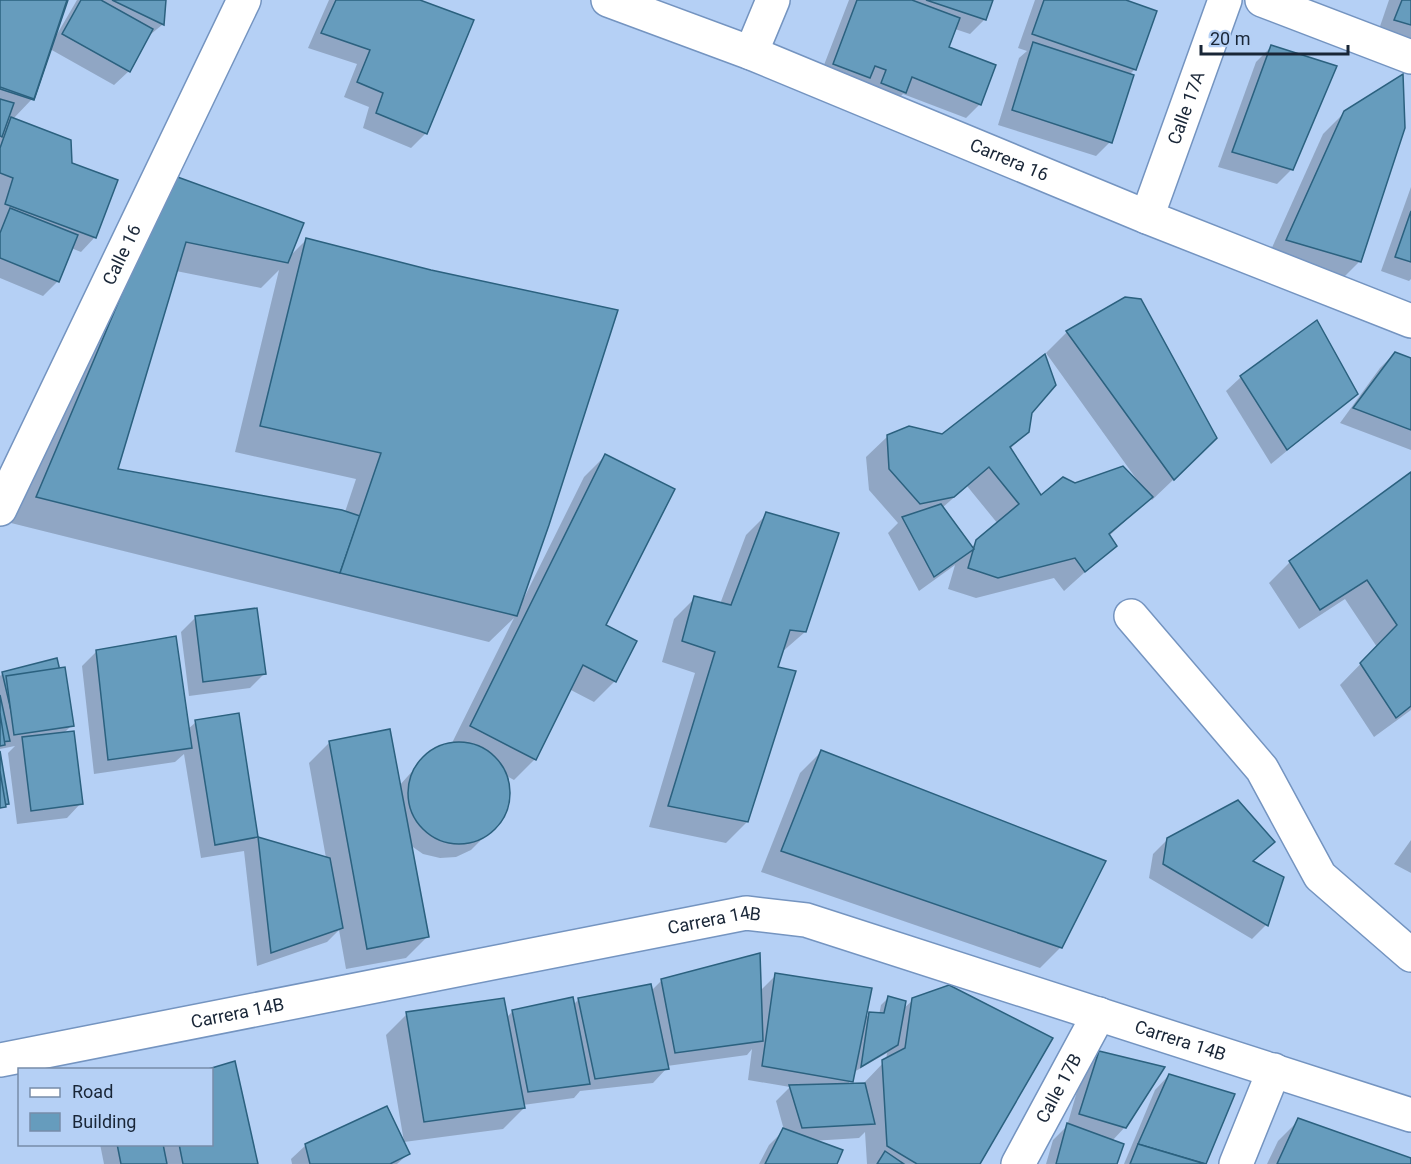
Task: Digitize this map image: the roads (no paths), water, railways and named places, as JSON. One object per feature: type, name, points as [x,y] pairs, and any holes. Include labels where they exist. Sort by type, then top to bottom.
[{"type":"street","name":"Calle 16","points":[[0,509],[244,0]]},
{"type":"street","name":"Carrera 16","points":[[608,0],[751,53],[1147,218],[1411,321]]},
{"type":"street","points":[[751,53],[774,0]]},
{"type":"street","name":"Calle 17A","points":[[1147,218],[1225,0]]},
{"type":"street","points":[[1262,0],[1411,57]]},
{"type":"street","points":[[1131,616],[1262,770],[1320,876],[1411,955]]},
{"type":"street","name":"Carrera 14B","points":[[0,1060],[746,913],[806,920],[1411,1115]]},
{"type":"street","name":"Calle 17B","points":[[1018,1164],[1099,1014]]},
{"type":"street","points":[[1236,1164],[1274,1070]]}]
